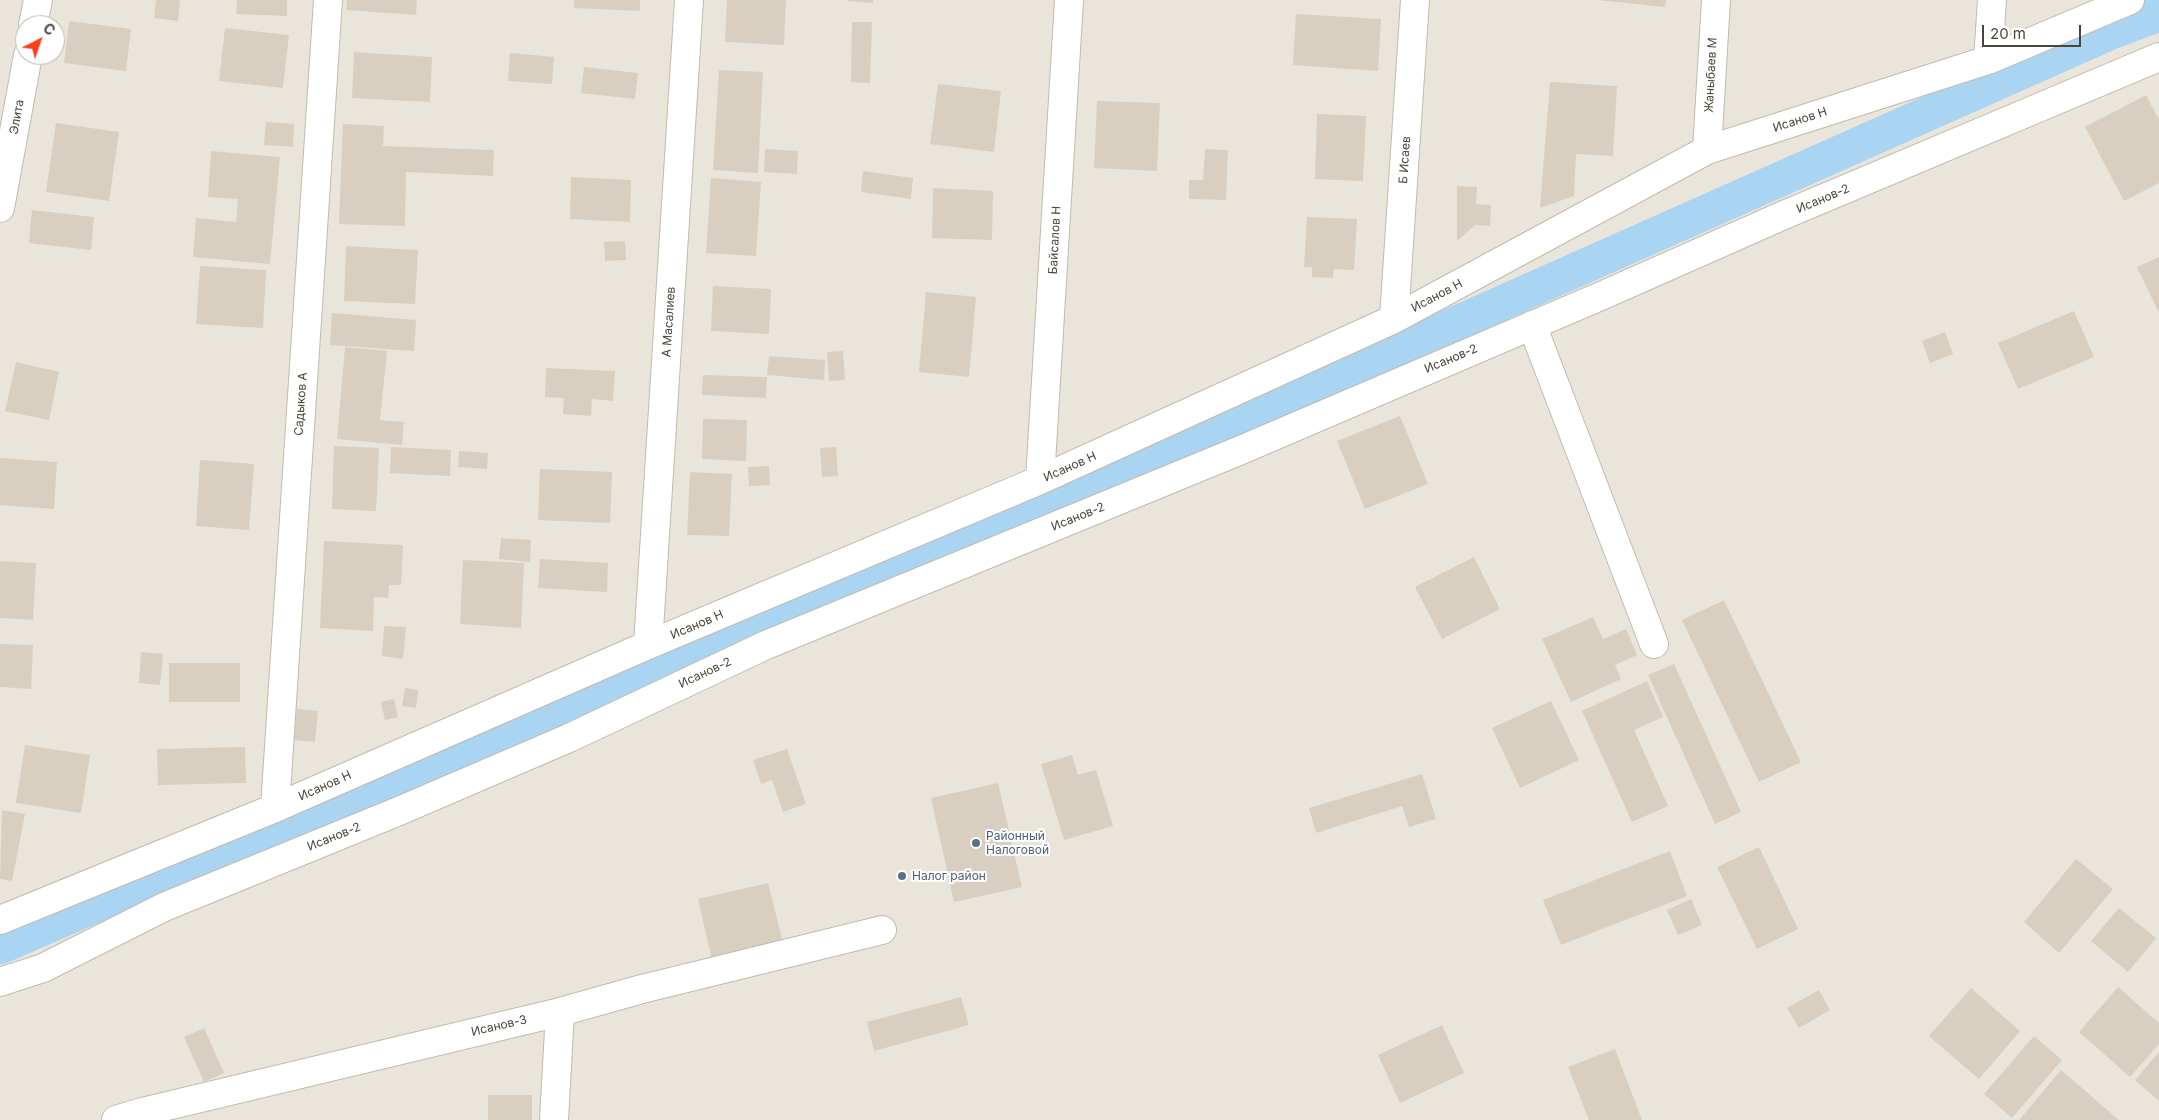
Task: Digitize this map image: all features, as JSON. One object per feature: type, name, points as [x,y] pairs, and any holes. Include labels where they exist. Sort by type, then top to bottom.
[{"type":"street","points":[[35,15],[38,0]]},
{"type":"street","name":"Садыков А","points":[[274,808],[328,0]]},
{"type":"street","name":"А Масалиев","points":[[648,645],[689,0]]},
{"type":"street","name":"Байсалов Н","points":[[1040,480],[1069,0]]},
{"type":"street","name":"Б Исаев","points":[[1394,319],[1415,0]]},
{"type":"street","name":"Жаныбаев М","points":[[1707,150],[1716,0]]},
{"type":"street","points":[[1988,60],[1992,0]]},
{"type":"street","name":"Исанов Н","points":[[0,920],[274,808],[648,645],[1040,480],[1394,319],[1707,150],[1988,60],[2130,0]]},
{"type":"street","name":"Исанов-2","points":[[0,982],[43,968],[164,907],[399,811],[568,738],[766,644],[1232,454],[1793,211],[2159,57]]},
{"type":"street","name":"Элита","points":[[0,208],[26,65]]},
{"type":"street","points":[[1532,325],[1654,644]]},
{"type":"street","name":"Исанов-3","points":[[116,1120],[142,1112],[560,1012],[642,989],[882,930]]},
{"type":"street","points":[[554,1120],[560,1012]]},
{"type":"shaded area","points":[[0,0],[2159,0],[2159,1120],[0,1120]]},
{"type":"building","points":[[156,0],[180,0],[178,21],[154,18]]},
{"type":"building","points":[[237,0],[287,0],[287,16],[236,14]]},
{"type":"building","points":[[347,0],[417,0],[416,15],[346,10]]},
{"type":"building","points":[[574,0],[640,0],[640,11],[574,8]]},
{"type":"building","points":[[727,0],[786,0],[784,45],[725,42]]},
{"type":"building","points":[[873,0],[873,3],[847,1]]},
{"type":"building","points":[[1597,0],[1666,0],[1665,7]]},
{"type":"building","points":[[1296,14],[1381,19],[1378,71],[1293,65]]},
{"type":"building","points":[[69,21],[131,29],[126,71],[65,63]]},
{"type":"building","points":[[852,22],[872,22],[870,83],[851,82]]},
{"type":"building","points":[[225,28],[289,35],[283,88],[219,81]]},
{"type":"building","points":[[354,52],[432,57],[430,102],[352,98]]},
{"type":"building","points":[[510,53],[554,57],[552,84],[508,81]]},
{"type":"building","points":[[584,67],[638,73],[635,99],[581,93]]},
{"type":"building","points":[[719,70],[763,72],[758,173],[713,170]]},
{"type":"building","points":[[1550,82],[1617,86],[1613,156],[1576,154],[1574,196],[1540,208]]},
{"type":"building","points":[[938,84],[1001,91],[994,152],[930,144]]},
{"type":"building","points":[[2146,95],[2159,120],[2159,183],[2124,201],[2085,127]]},
{"type":"building","points":[[1097,101],[1160,103],[1157,171],[1094,168]]},
{"type":"building","points":[[1317,114],[1366,116],[1363,181],[1315,179]]},
{"type":"building","points":[[266,122],[294,124],[293,147],[264,145]]},
{"type":"building","points":[[56,123],[119,132],[109,201],[46,192]]},
{"type":"building","points":[[343,124],[384,126],[383,146],[494,150],[493,176],[406,172],[405,226],[339,224]]},
{"type":"building","points":[[765,149],[798,151],[797,174],[764,172]]},
{"type":"building","points":[[1205,149],[1228,150],[1226,200],[1189,199],[1189,180],[1203,180]]},
{"type":"building","points":[[211,151],[280,157],[270,264],[193,257],[196,218],[236,222],[238,199],[208,197]]},
{"type":"building","points":[[863,171],[913,178],[911,199],[861,192]]},
{"type":"building","points":[[571,177],[631,180],[630,222],[570,219]]},
{"type":"building","points":[[711,178],[761,182],[756,256],[706,253]]},
{"type":"building","points":[[1457,186],[1477,187],[1476,204],[1491,205],[1490,226],[1475,225],[1457,241]]},
{"type":"building","points":[[933,188],[993,191],[992,240],[932,238]]},
{"type":"building","points":[[32,210],[94,217],[91,250],[29,243]]},
{"type":"building","points":[[1307,217],[1357,219],[1354,270],[1334,269],[1333,278],[1312,277],[1312,267],[1304,267]]},
{"type":"building","points":[[625,241],[626,260],[605,261],[604,242]]},
{"type":"building","points":[[346,246],[418,250],[415,304],[344,301]]},
{"type":"building","points":[[2159,257],[2159,313],[2137,267]]},
{"type":"building","points":[[200,266],[266,270],[263,328],[196,324]]},
{"type":"building","points":[[713,286],[771,289],[769,334],[711,331]]},
{"type":"building","points":[[926,292],[976,297],[969,377],[919,372]]},
{"type":"building","points":[[2074,311],[2094,357],[2018,389],[1998,343]]},
{"type":"building","points":[[332,313],[416,320],[414,351],[330,345]]},
{"type":"building","points":[[1945,332],[1953,354],[1930,363],[1922,341]]},
{"type":"building","points":[[345,347],[387,351],[380,420],[404,422],[402,445],[337,439]]},
{"type":"building","points":[[843,351],[845,380],[829,381],[827,352]]},
{"type":"building","points":[[769,356],[825,360],[824,380],[767,375]]},
{"type":"building","points":[[16,362],[59,372],[49,420],[5,411]]},
{"type":"building","points":[[546,368],[615,371],[613,401],[592,399],[591,416],[563,414],[564,398],[545,397]]},
{"type":"building","points":[[703,375],[767,377],[766,398],[702,395]]},
{"type":"building","points":[[1400,416],[1428,484],[1365,509],[1337,441]]},
{"type":"building","points":[[703,419],[747,420],[746,461],[702,459]]},
{"type":"building","points":[[334,446],[379,448],[376,511],[332,509]]},
{"type":"building","points":[[391,447],[451,450],[450,476],[390,473]]},
{"type":"building","points":[[836,447],[838,476],[822,477],[820,448]]},
{"type":"building","points":[[459,451],[488,453],[487,469],[458,467]]},
{"type":"building","points":[[0,458],[57,462],[54,509],[0,505]]},
{"type":"building","points":[[200,460],[254,464],[249,530],[196,526]]},
{"type":"building","points":[[769,466],[770,485],[749,486],[748,467]]},
{"type":"building","points":[[540,469],[612,472],[610,523],[538,520]]},
{"type":"building","points":[[690,472],[732,474],[729,536],[687,535]]},
{"type":"building","points":[[501,538],[531,540],[530,562],[499,559]]},
{"type":"building","points":[[324,541],[403,545],[401,585],[389,585],[388,598],[374,597],[373,631],[320,628]]},
{"type":"building","points":[[1474,557],[1500,609],[1442,639],[1415,587]]},
{"type":"building","points":[[540,559],[608,563],[607,592],[538,588]]},
{"type":"building","points":[[463,560],[524,563],[521,628],[460,624]]},
{"type":"building","points":[[0,561],[36,563],[33,620],[0,618]]},
{"type":"building","points":[[1724,600],[1801,762],[1759,782],[1682,620]]},
{"type":"building","points":[[1593,617],[1603,639],[1626,629],[1637,655],[1615,665],[1621,679],[1571,702],[1542,639]]},
{"type":"building","points":[[384,626],[406,627],[403,659],[382,656]]},
{"type":"building","points":[[0,644],[33,645],[31,689],[0,687]]},
{"type":"building","points":[[141,652],[163,654],[160,685],[139,683]]},
{"type":"building","points":[[169,663],[240,663],[240,702],[169,702]]},
{"type":"building","points":[[1674,664],[1741,812],[1715,824],[1648,675]]},
{"type":"building","points":[[1647,681],[1663,717],[1634,730],[1668,806],[1632,822],[1582,711]]},
{"type":"building","points":[[405,688],[418,690],[416,708],[402,706]]},
{"type":"building","points":[[394,699],[398,717],[385,720],[381,702]]},
{"type":"building","points":[[1551,701],[1579,760],[1520,788],[1492,728]]},
{"type":"building","points":[[297,709],[318,711],[315,742],[294,740]]},
{"type":"building","points":[[25,745],[90,755],[81,813],[16,803]]},
{"type":"building","points":[[245,747],[246,783],[158,785],[157,749]]},
{"type":"building","points":[[787,749],[806,804],[783,812],[772,780],[761,784],[753,760]]},
{"type":"building","points":[[1072,755],[1078,775],[1096,770],[1113,826],[1064,840],[1041,764]]},
{"type":"building","points":[[1422,774],[1436,819],[1409,827],[1402,806],[1316,833],[1309,808]]},
{"type":"building","name":"Районный Налоговой","points":[[998,783],[1022,887],[954,902],[931,798]]},
{"type":"building","points":[[2,810],[25,814],[12,881],[0,879]]},
{"type":"building","points":[[1759,847],[1798,929],[1757,949],[1717,867]]},
{"type":"building","points":[[1670,851],[1687,896],[1561,945],[1543,900]]},
{"type":"building","points":[[2076,859],[2113,889],[2059,953],[2024,922]]},
{"type":"building","points":[[768,883],[784,947],[713,964],[698,899]]},
{"type":"building","points":[[1691,899],[1702,925],[1678,935],[1667,910]]},
{"type":"building","points":[[2119,908],[2156,938],[2128,972],[2091,941]]},
{"type":"building","points":[[2118,987],[2159,1023],[2159,1044],[2130,1077],[2079,1032]]},
{"type":"building","points":[[1971,988],[2020,1031],[1979,1079],[1929,1036]]},
{"type":"building","points":[[1819,990],[1830,1010],[1799,1028],[1787,1008]]},
{"type":"building","points":[[961,997],[969,1025],[874,1051],[867,1022]]},
{"type":"building","points":[[1442,1025],[1464,1073],[1400,1103],[1378,1055]]},
{"type":"building","points":[[204,1028],[224,1073],[204,1082],[184,1037]]},
{"type":"building","points":[[2034,1036],[2062,1060],[2012,1118],[1984,1094]]},
{"type":"building","points":[[1615,1049],[1642,1120],[1589,1120],[1568,1067]]},
{"type":"building","points":[[2159,1052],[2159,1101],[2135,1080]]},
{"type":"building","points":[[2061,1070],[2119,1120],[2019,1120]]},
{"type":"building","points":[[488,1095],[532,1095],[532,1120],[488,1120]]},
{"type":"waterway","points":[[0,947],[153,880],[758,628],[1324,382],[2109,33],[2159,14]]},
{"type":"place","name":"Районный Налоговой","points":[[976,843]]},
{"type":"place","name":"Налог район","points":[[902,876]]}]
